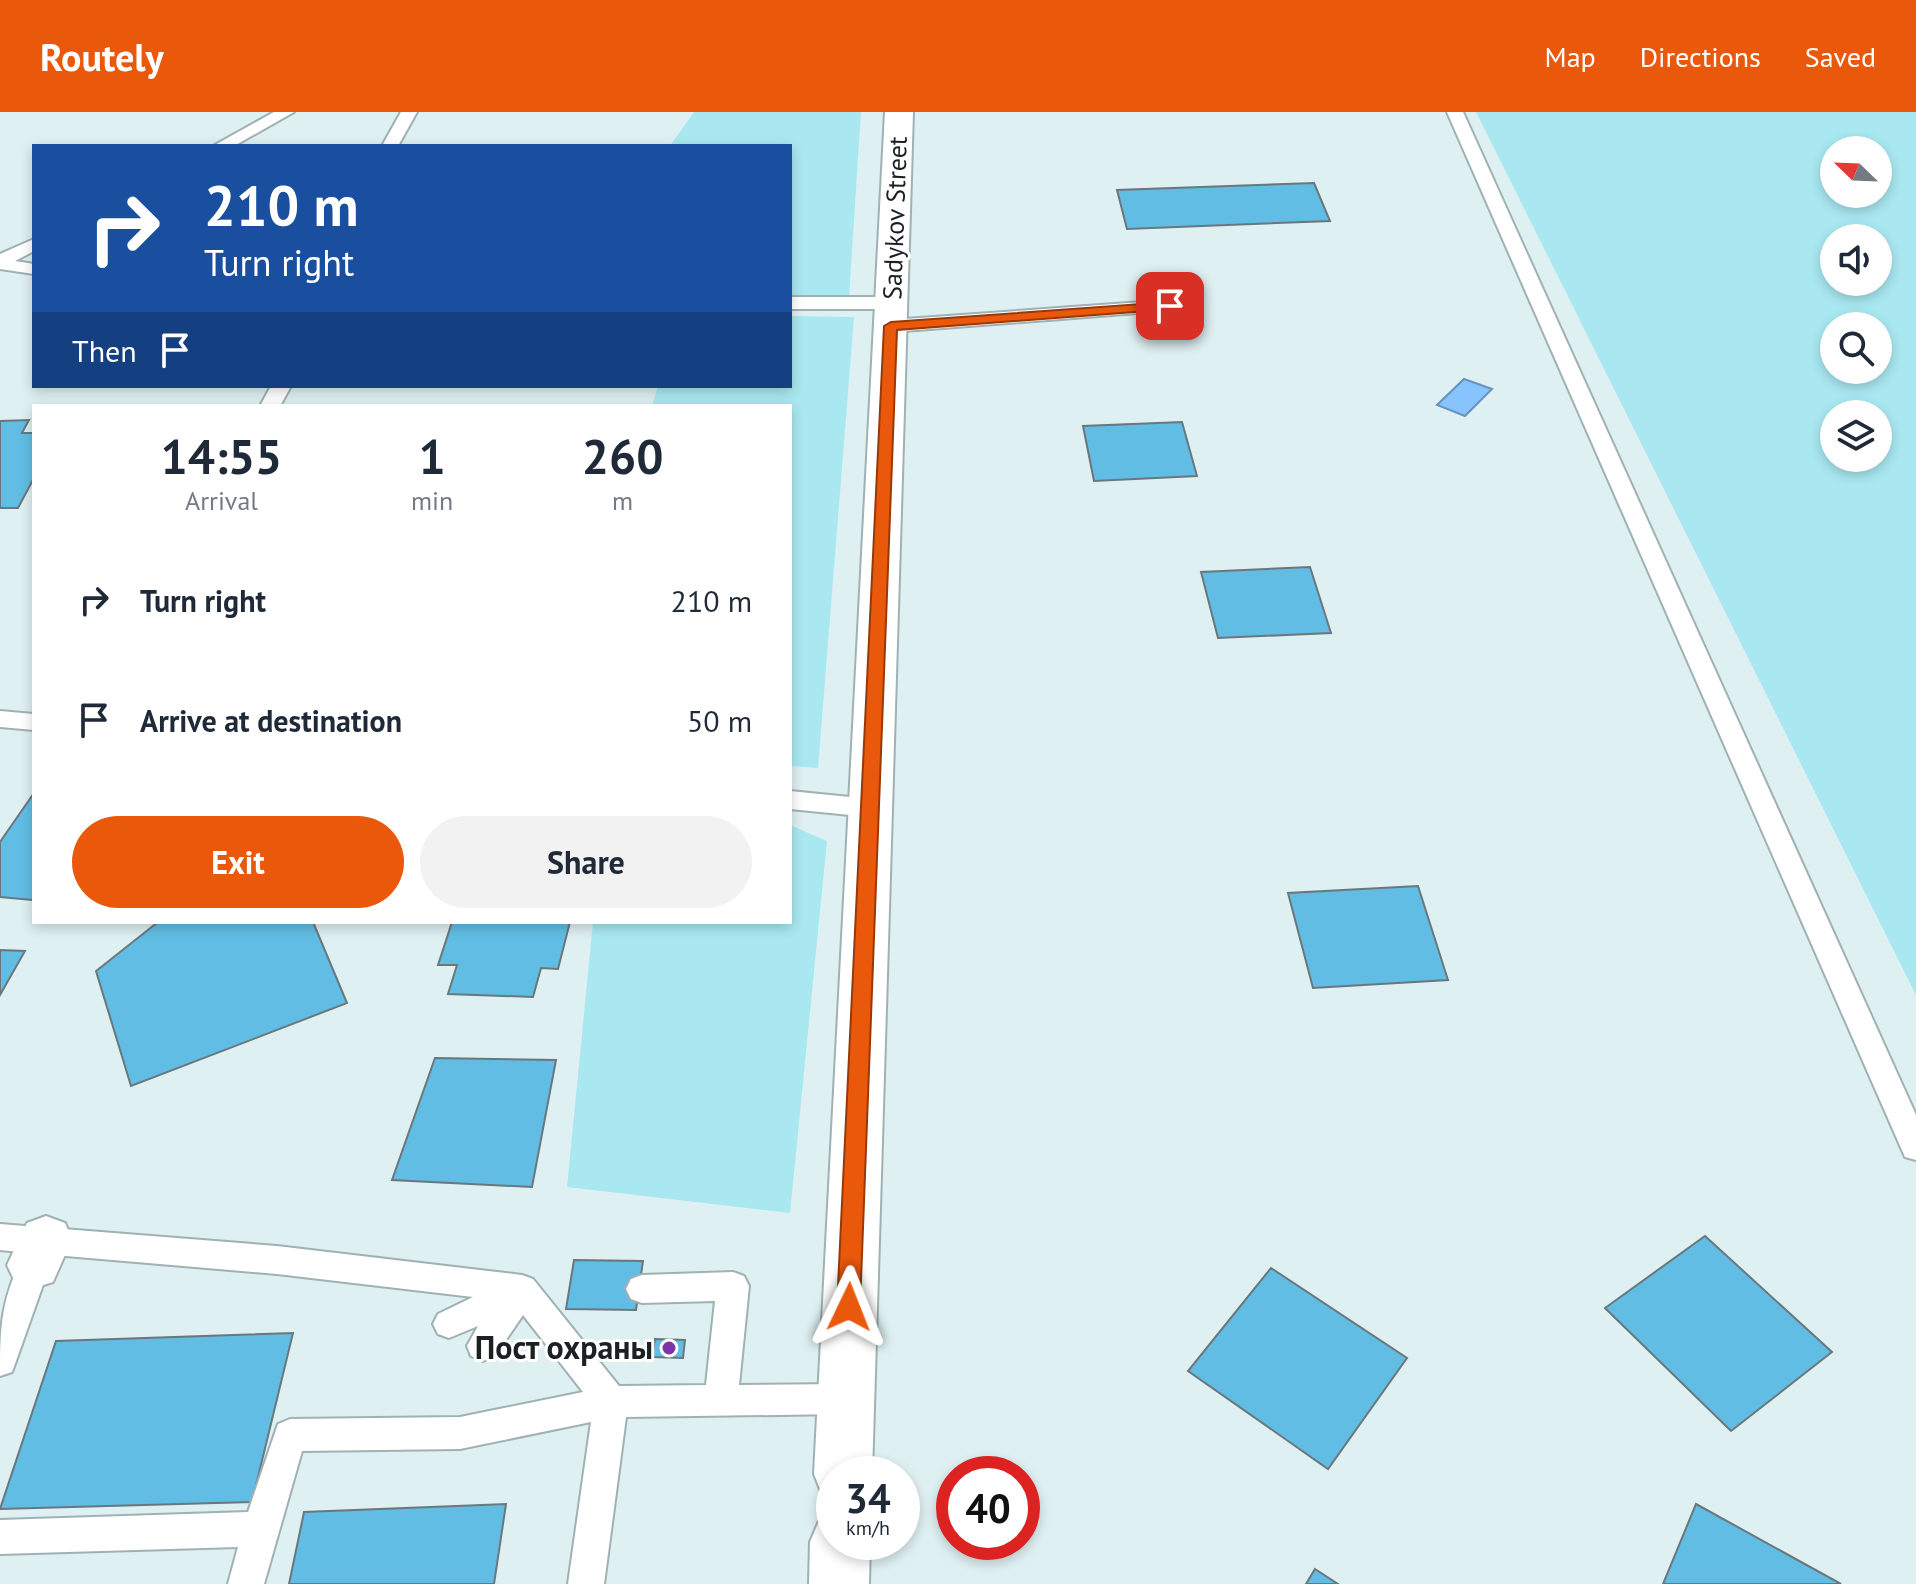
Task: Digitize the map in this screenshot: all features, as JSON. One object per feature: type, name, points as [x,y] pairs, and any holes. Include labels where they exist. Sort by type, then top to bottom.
[{"type":"street","name":"Sadykov Street","points":[[843,1456],[899,112]]},
{"type":"street","points":[[839,1584],[840,1560]]},
{"type":"lane","points":[[225,144],[286,112]]},
{"type":"lane","points":[[391,144],[409,112]]},
{"type":"lane","points":[[1455,112],[1916,1148]]},
{"type":"lane","points":[[0,263],[32,245]]},
{"type":"lane","points":[[0,263],[32,269]]},
{"type":"lane","points":[[792,303],[891,315],[1170,306]]},
{"type":"lane","points":[[0,719],[32,722]]},
{"type":"lane","points":[[792,800],[870,808]]},
{"type":"lane","points":[[0,1361],[27,1247],[277,1260],[522,1289],[611,1402],[586,1584]]},
{"type":"lane","points":[[642,1289],[733,1286],[721,1401]]},
{"type":"lane","points":[[449,1324],[522,1289]]},
{"type":"lane","points":[[483,1346],[522,1289]]},
{"type":"lane","points":[[246,1584],[290,1435],[460,1433],[611,1402],[845,1399]]},
{"type":"lane","points":[[0,1537],[260,1529]]},
{"type":"shaded area","points":[[694,112],[861,112],[849,297],[792,296],[792,144],[671,144]]},
{"type":"shaded area","points":[[1476,112],[1916,112],[1916,995]]},
{"type":"shaded area","points":[[792,316],[854,317],[818,768],[792,766],[792,404],[653,404],[657,388],[792,388]]},
{"type":"shaded area","points":[[792,826],[827,841],[790,1213],[567,1187],[593,924],[792,924]]},
{"type":"water","points":[[1464,379],[1492,389],[1465,416],[1437,405]]},
{"type":"building","points":[[1314,183],[1330,221],[1127,229],[1117,190]]},
{"type":"building","points":[[29,420],[22,433],[32,433],[32,482],[18,508],[0,508],[0,421]]},
{"type":"building","points":[[1182,422],[1197,476],[1094,481],[1083,426]]},
{"type":"building","points":[[1310,567],[1331,633],[1218,638],[1201,572]]},
{"type":"building","points":[[32,796],[32,900],[0,897],[0,842]]},
{"type":"building","points":[[1418,886],[1448,980],[1313,988],[1288,893]]},
{"type":"building","points":[[155,924],[314,924],[347,1003],[131,1086],[96,971]]},
{"type":"building","points":[[451,924],[569,924],[558,969],[541,968],[533,997],[448,994],[457,965],[438,965]]},
{"type":"building","points":[[0,950],[25,951],[0,995]]},
{"type":"building","points":[[435,1058],[556,1060],[532,1187],[392,1180]]},
{"type":"building","points":[[1705,1236],[1832,1352],[1731,1431],[1605,1308]]},
{"type":"building","points":[[574,1260],[643,1261],[636,1310],[566,1309]]},
{"type":"building","points":[[1271,1268],[1407,1358],[1328,1469],[1188,1371]]},
{"type":"building","points":[[293,1333],[252,1502],[0,1509],[56,1341]]},
{"type":"building","name":"Пост охраны","points":[[655,1339],[685,1340],[683,1358],[652,1357]]},
{"type":"building","points":[[506,1504],[494,1584],[289,1584],[304,1512]]},
{"type":"building","points":[[1696,1504],[1841,1584],[1663,1584]]},
{"type":"building","points":[[1315,1569],[1338,1584],[1306,1584]]},
{"type":"place","name":"Пост охраны","points":[[669,1348]]},
{"type":"route","points":[[849,1307],[891,326],[1170,306]]}]
